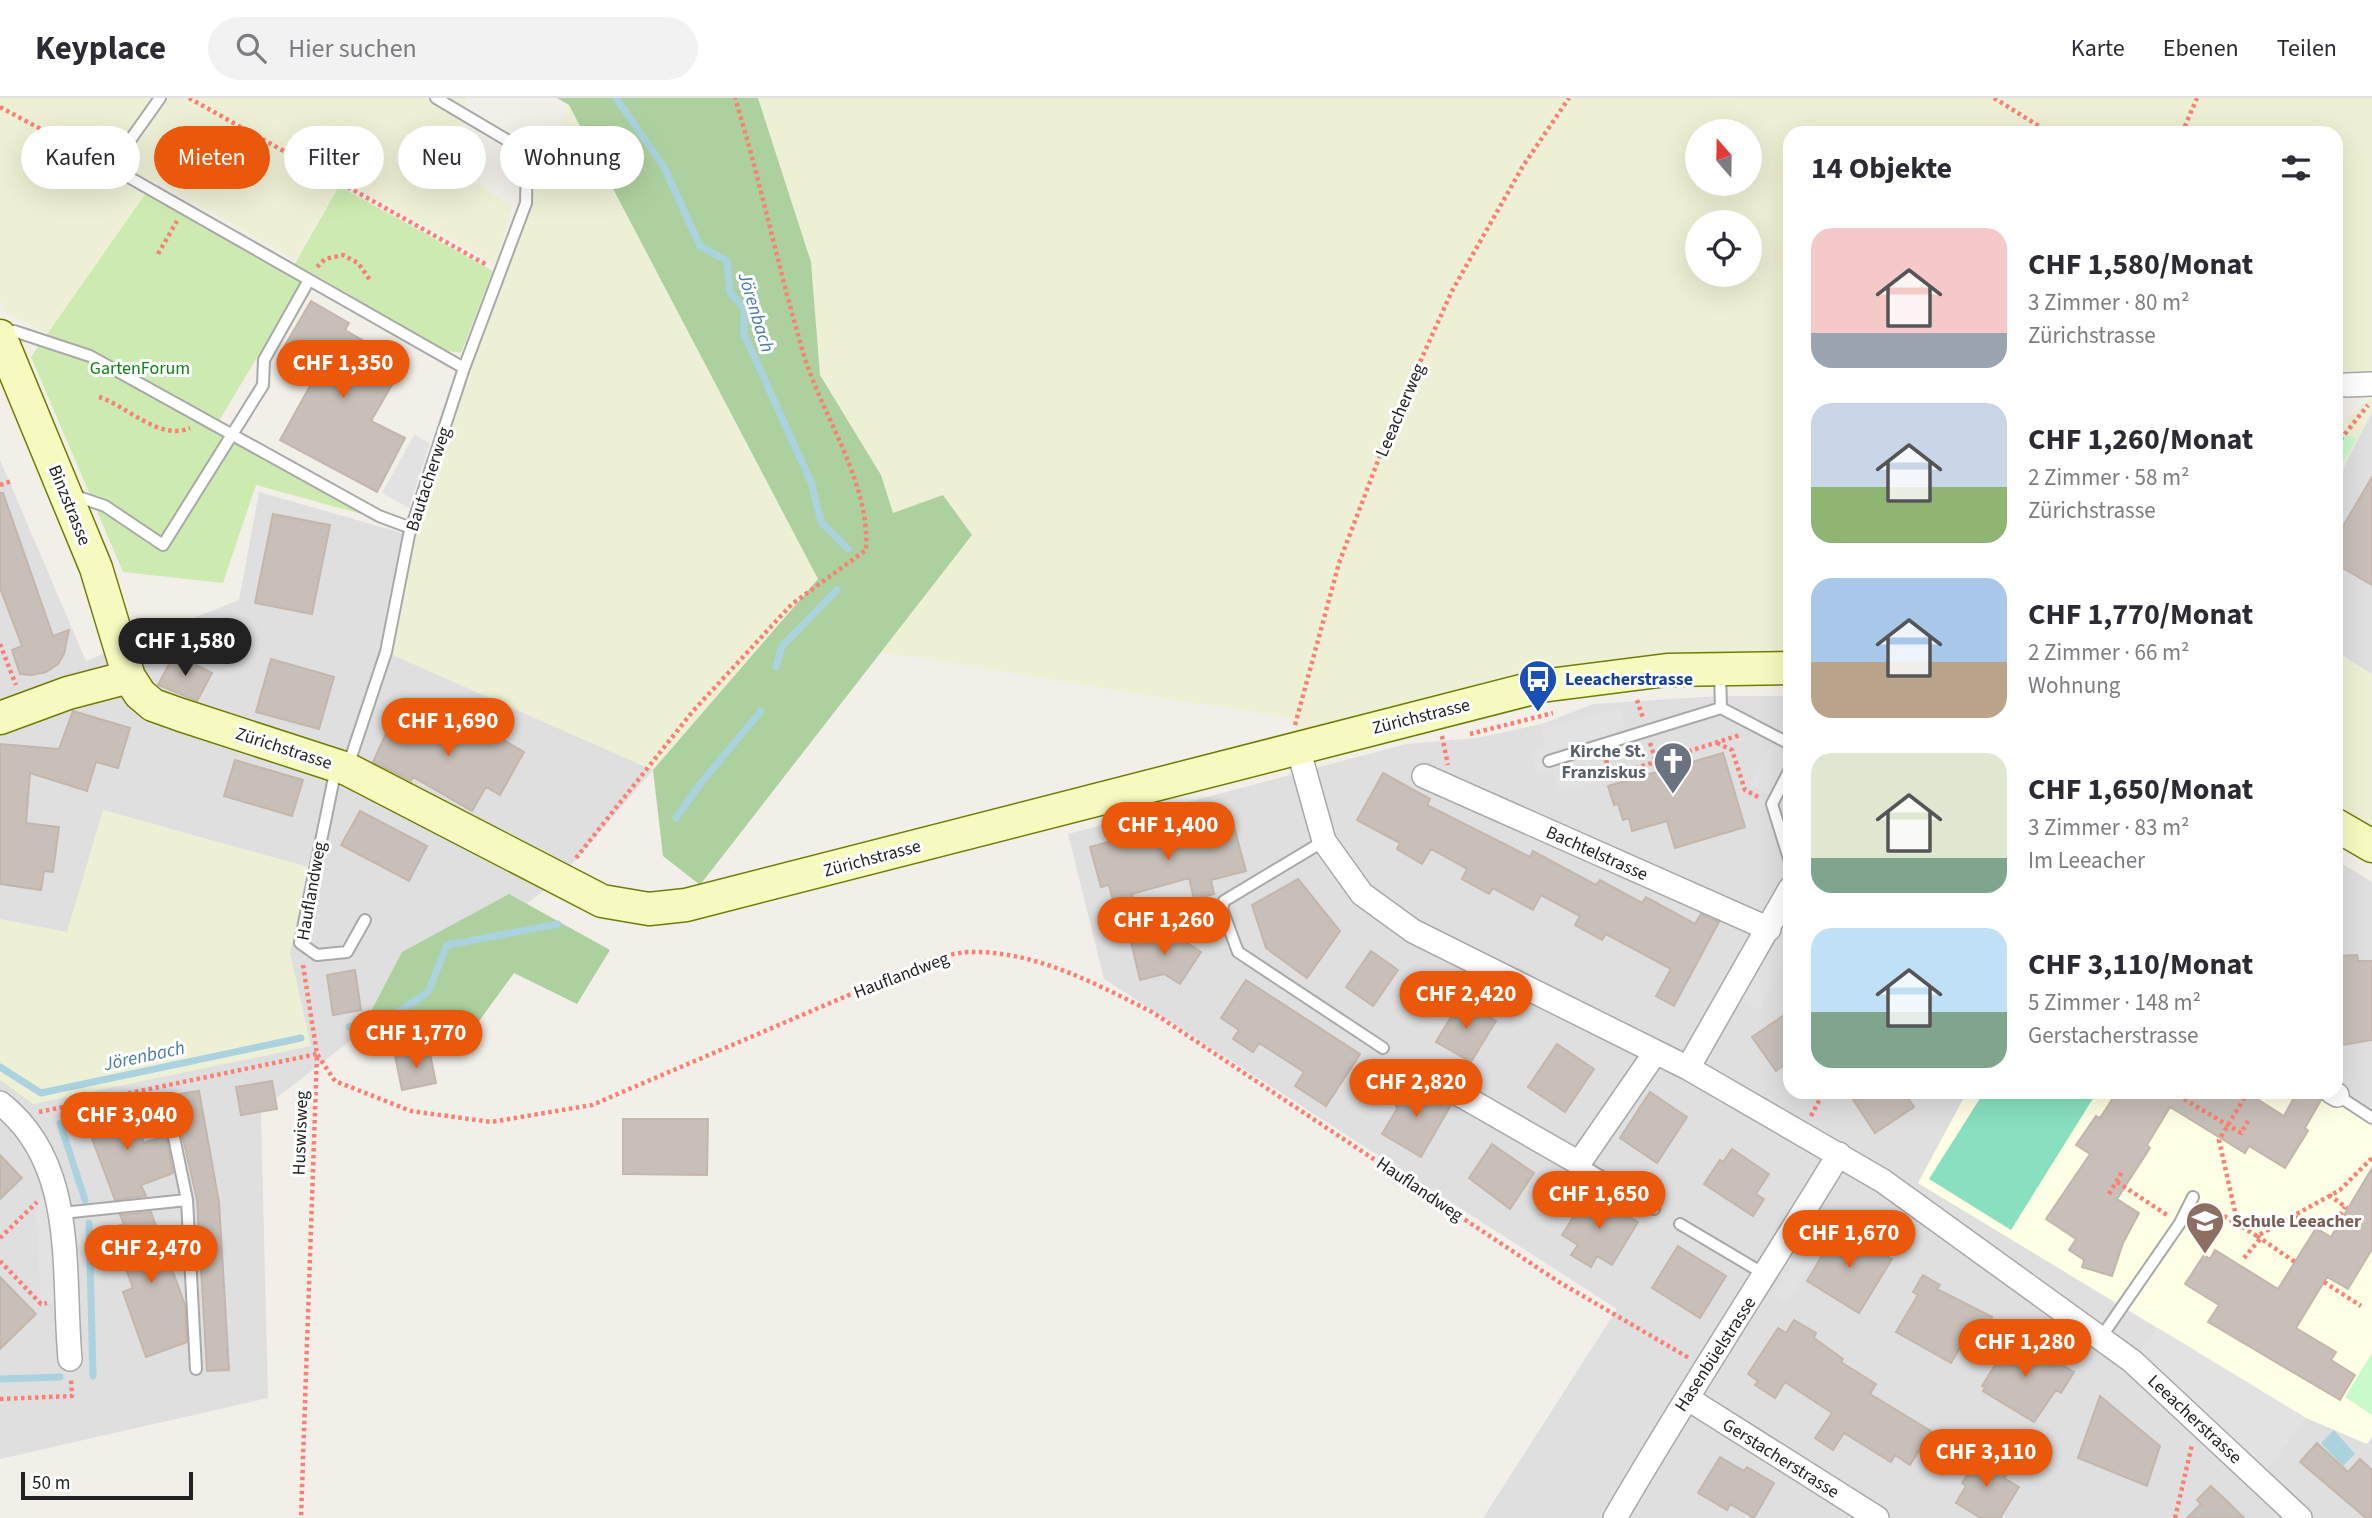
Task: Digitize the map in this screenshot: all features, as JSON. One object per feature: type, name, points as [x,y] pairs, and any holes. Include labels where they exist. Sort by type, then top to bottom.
[{"type":"main road","name":"Binzstrasse","points":[[0,336],[107,600],[129,677]]},
{"type":"main road","name":"Zürichstrasse","points":[[129,677],[140,694],[153,705],[342,767],[602,901],[649,909],[686,905],[1541,687],[1628,674],[1720,667],[1783,668]]},
{"type":"main road","points":[[12,714],[68,693],[129,677]]},
{"type":"main road","points":[[2343,829],[2372,846]]},
{"type":"street","points":[[2347,385],[2371,392]]},
{"type":"street","name":"Leeacherstrasse","points":[[1298,748],[1324,841],[1362,894],[1413,931],[1688,1068],[1883,1181],[2102,1336],[2202,1425],[2300,1518]]},
{"type":"street","name":"Bachtelstrasse","points":[[1424,776],[1769,929]]},
{"type":"street","points":[[1688,1068],[1783,902]]},
{"type":"street","points":[[1424,1074],[1579,1163],[1655,1053]]},
{"type":"street","points":[[0,1102],[19,1117],[34,1138],[55,1182],[62,1213],[69,1359]]},
{"type":"street","name":"Hasenbüelstrasse","points":[[1615,1518],[1839,1154]]},
{"type":"street","name":"Gerstacherstrasse","points":[[1687,1398],[1877,1518]]},
{"type":"lane","points":[[140,126],[160,98]]},
{"type":"lane","name":"Bautacherweg","points":[[342,767],[386,652],[411,528],[464,368],[526,203],[527,152],[436,98]]},
{"type":"lane","points":[[140,184],[464,368]]},
{"type":"lane","points":[[65,492],[105,506],[163,545],[263,385],[264,360],[309,280]]},
{"type":"lane","points":[[0,336],[14,331],[90,356],[379,516],[411,528]]},
{"type":"lane","points":[[1720,667],[1721,708]]},
{"type":"lane","points":[[1549,761],[1721,708],[1783,740]]},
{"type":"lane","name":"Hauflandweg","points":[[300,943],[342,767]]},
{"type":"lane","points":[[1783,783],[1772,804],[1783,839]]},
{"type":"lane","points":[[1324,841],[1224,901],[1222,909],[1238,952],[1383,1048]]},
{"type":"lane","points":[[300,943],[317,955],[347,952],[365,920]]},
{"type":"lane","points":[[2343,1099],[2372,1118]]},
{"type":"lane","points":[[169,1113],[187,1200],[196,1369]]},
{"type":"lane","points":[[1579,1163],[1654,1209]]},
{"type":"lane","points":[[2102,1336],[2180,1223],[2193,1198]]},
{"type":"lane","points":[[62,1213],[187,1200]]},
{"type":"lane","points":[[1679,1224],[1766,1275]]},
{"type":"path","points":[[189,98],[500,272]]},
{"type":"path","points":[[560,878],[693,711],[792,604],[866,550],[867,524],[847,461],[803,354],[761,183],[735,98]]},
{"type":"path","name":"Leeacherweg","points":[[1298,748],[1294,719],[1339,563],[1392,424],[1452,291],[1523,166],[1569,98]]},
{"type":"path","points":[[1994,98],[2039,126]]},
{"type":"path","points":[[2185,126],[2197,98]]},
{"type":"path","points":[[0,107],[35,126]]},
{"type":"path","points":[[309,280],[325,259],[343,255],[358,263],[370,279]]},
{"type":"path","points":[[2343,437],[2367,408],[2371,392]]},
{"type":"path","points":[[99,397],[120,404],[164,432],[179,433],[191,428],[201,418]]},
{"type":"path","points":[[0,485],[12,481]]},
{"type":"path","points":[[0,644],[12,714]]},
{"type":"path","points":[[1636,696],[1648,695]]},
{"type":"path","points":[[1465,734],[1562,711]]},
{"type":"path","points":[[1601,746],[1611,775],[1762,728]]},
{"type":"path","points":[[1430,737],[1453,735]]},
{"type":"path","points":[[1716,742],[1732,750],[1745,790],[1772,804]]},
{"type":"path","name":"Hauflandweg","points":[[300,943],[317,1054],[335,1081],[411,1111],[491,1122],[592,1105],[933,959],[970,951],[1012,955],[1083,977],[1152,1012],[1559,1282],[1707,1369]]},
{"type":"path","points":[[19,1117],[317,1054]]},
{"type":"path","name":"Huswisweg","points":[[301,1518],[317,1054]]},
{"type":"path","points":[[2184,1099],[2241,1133],[2248,1121]]},
{"type":"path","points":[[2238,1225],[2219,1140],[2244,1099]]},
{"type":"path","points":[[2244,1258],[2258,1237],[2340,1189],[2372,1158]]},
{"type":"path","points":[[2109,1194],[2122,1172]]},
{"type":"path","points":[[0,1238],[55,1182]]},
{"type":"path","points":[[2117,1182],[2180,1223]]},
{"type":"path","points":[[2293,1216],[2319,1223],[2338,1218],[2346,1208],[2329,1195]]},
{"type":"path","points":[[2193,1198],[2295,1262]]},
{"type":"path","points":[[0,1261],[41,1304],[65,1301]]},
{"type":"path","points":[[2324,1282],[2338,1286],[2361,1306]]},
{"type":"path","points":[[0,1399],[72,1396],[69,1359]]},
{"type":"path","points":[[2175,1518],[2190,1447],[2202,1425]]},
{"type":"shaded area","points":[[0,98],[467,98],[461,126],[398,126],[398,189],[486,189],[512,207],[496,264],[358,189],[384,189],[384,126],[284,126],[284,189],[336,189],[295,260],[171,189],[270,189],[270,126],[154,126],[154,181],[47,333],[5,312],[0,299]]},
{"type":"shaded area","points":[[758,98],[2372,98],[2372,384],[2347,385],[2343,382],[2343,126],[1783,126],[1783,668],[1720,667],[1298,748],[1294,719],[881,652],[972,534],[893,514],[881,475],[820,375],[811,262]]},
{"type":"shaded area","points":[[569,105],[580,126],[560,126]]},
{"type":"shaded area","points":[[534,189],[613,189],[818,579],[653,770],[386,652],[404,558],[500,272]]},
{"type":"shaded area","points":[[2372,396],[2372,412],[2343,468],[2343,421]]},
{"type":"shaded area","points":[[2372,412],[2372,674],[2343,656],[2343,468]]},
{"type":"shaded area","points":[[414,435],[430,443],[409,508],[382,493]]},
{"type":"shaded area","points":[[0,460],[86,661],[239,600],[259,492],[409,535],[386,652],[653,770],[560,878],[261,1110],[268,1398],[0,1459]]},
{"type":"shaded area","points":[[2343,656],[2372,674],[2372,846],[2343,829]]},
{"type":"shaded area","points":[[1719,696],[1783,696],[1783,1099],[2343,1099],[2343,864],[2372,882],[2372,1518],[1483,1518],[1617,1309],[1104,979],[1068,834],[1406,744],[1476,738],[1542,724],[1593,704]]},
{"type":"shaded area","points":[[1620,708],[1630,746],[1599,755],[1606,779],[1558,792],[1553,771],[1537,775],[1531,752],[1546,748],[1541,729]]},
{"type":"shaded area","points":[[1783,723],[1783,802],[1750,784]]},
{"type":"shaded area","points":[[103,810],[308,867],[290,953],[311,1046],[33,1104],[0,1080],[0,919],[67,932]]},
{"type":"shaded area","points":[[1777,914],[1783,917],[1783,966],[1759,1010],[1732,995]]},
{"type":"shaded area","name":"Schule Leeacher","points":[[1963,1099],[2343,1099],[2372,1118],[2372,1437],[2367,1444],[2306,1418],[1918,1183]]},
{"type":"shaded area","points":[[55,1182],[65,1301],[41,1304],[35,1204]]},
{"type":"shaded area","points":[[1824,1213],[1838,1222],[1787,1303],[1773,1294]]},
{"type":"shaded area","points":[[1902,1217],[1922,1231],[1911,1248],[1890,1234]]},
{"type":"shaded area","points":[[2158,1328],[2306,1418],[2260,1480],[2132,1361]]},
{"type":"green space","points":[[557,98],[758,98],[811,262],[820,375],[881,475],[893,513],[943,495],[972,535],[700,885],[663,856],[653,770],[818,579],[613,189],[644,189],[644,126],[580,126],[569,105]]},
{"type":"green space","name":"GartenForum","points":[[337,189],[344,189],[493,271],[461,353],[443,350],[309,271],[213,431],[372,517],[256,485],[223,583],[123,572],[31,357],[146,193],[289,274]]},
{"type":"green space","points":[[2343,432],[2356,439],[2343,462]]},
{"type":"green space","points":[[509,894],[610,950],[577,1004],[514,973],[474,1028],[355,1042],[402,952]]},
{"type":"green space","points":[[1980,1099],[2093,1099],[2011,1230],[1929,1179]]},
{"type":"green space","points":[[2372,1353],[2372,1415],[2345,1397]]},
{"type":"water","points":[[2334,1430],[2355,1454],[2343,1466],[2321,1443]]},
{"type":"building","points":[[311,301],[349,323],[345,330],[404,364],[371,421],[405,438],[377,492],[280,440],[320,368],[284,347]]},
{"type":"building","points":[[2372,477],[2372,585],[2343,568],[2343,526]]},
{"type":"building","points":[[0,493],[3,493],[53,636],[69,630],[64,654],[58,664],[46,672],[20,674],[12,650],[22,646],[0,588]]},
{"type":"building","points":[[273,514],[330,525],[312,614],[255,603]]},
{"type":"building","points":[[174,654],[212,673],[197,701],[158,685]]},
{"type":"building","points":[[271,659],[334,677],[319,729],[256,712]]},
{"type":"building","points":[[397,709],[457,737],[467,719],[524,752],[500,795],[486,787],[472,811],[413,777],[411,781],[373,762]]},
{"type":"building","points":[[73,711],[130,728],[118,768],[96,762],[87,791],[30,773],[26,823],[59,827],[53,872],[44,871],[41,890],[0,884],[0,744],[59,749]]},
{"type":"building","name":"Kirche St. Franziskus","points":[[1723,753],[1745,827],[1675,848],[1667,821],[1632,831],[1629,818],[1623,820],[1618,804],[1614,805],[1608,786]]},
{"type":"building","points":[[235,760],[303,780],[292,816],[224,796]]},
{"type":"building","points":[[1383,773],[1430,799],[1427,805],[1530,857],[1533,851],[1596,885],[1600,880],[1642,903],[1646,897],[1695,924],[1701,914],[1719,922],[1674,1006],[1656,996],[1671,969],[1606,934],[1602,940],[1575,925],[1580,916],[1541,895],[1533,910],[1493,888],[1489,894],[1462,879],[1467,869],[1431,849],[1422,864],[1397,849],[1400,843],[1357,820]]},
{"type":"building","points":[[360,811],[427,846],[409,881],[341,845]]},
{"type":"building","points":[[1230,812],[1246,871],[1211,880],[1214,894],[1194,899],[1189,878],[1132,894],[1136,909],[1147,915],[1119,923],[1109,885],[1101,887],[1090,847],[1123,838],[1131,840],[1149,835],[1155,838],[1201,826],[1200,820]]},
{"type":"building","points":[[1298,879],[1340,931],[1307,978],[1266,948],[1252,905]]},
{"type":"building","points":[[1171,932],[1201,952],[1180,984],[1164,974],[1140,980],[1131,942]]},
{"type":"building","points":[[1371,951],[1398,970],[1373,1006],[1346,987]]},
{"type":"building","points":[[2357,955],[2358,961],[2372,961],[2372,1040],[2343,1045],[2343,956]]},
{"type":"building","points":[[355,970],[361,1010],[333,1015],[327,975]]},
{"type":"building","points":[[1246,980],[1360,1054],[1326,1106],[1295,1086],[1304,1072],[1259,1043],[1253,1052],[1233,1039],[1239,1030],[1221,1018]]},
{"type":"building","points":[[1461,1000],[1496,1021],[1471,1062],[1436,1042]]},
{"type":"building","points":[[1783,1016],[1783,1066],[1776,1071],[1752,1037]]},
{"type":"building","points":[[1557,1044],[1594,1069],[1565,1112],[1528,1087]]},
{"type":"building","points":[[429,1049],[436,1083],[402,1090],[395,1056]]},
{"type":"building","points":[[272,1081],[277,1109],[241,1115],[236,1087]]},
{"type":"building","points":[[1413,1082],[1451,1105],[1421,1157],[1382,1134],[1397,1109],[1394,1095],[1406,1093]]},
{"type":"building","points":[[199,1091],[219,1202],[229,1370],[207,1371],[197,1200],[181,1130],[184,1129],[178,1094]]},
{"type":"building","points":[[1650,1092],[1687,1117],[1657,1163],[1620,1138]]},
{"type":"building","points":[[1853,1099],[1909,1099],[1914,1107],[1875,1133]]},
{"type":"building","points":[[2112,1099],[2257,1099],[2284,1116],[2293,1099],[2321,1100],[2305,1128],[2308,1131],[2285,1168],[2249,1146],[2245,1153],[2170,1107],[2147,1145],[2150,1148],[2117,1199],[2139,1213],[2123,1243],[2112,1276],[2082,1267],[2084,1260],[2069,1250],[2076,1239],[2046,1219],[2090,1154],[2076,1145],[2096,1116],[2100,1118]]},
{"type":"building","points":[[128,1101],[144,1143],[166,1135],[173,1173],[141,1185],[146,1196],[115,1200],[84,1117]]},
{"type":"building","points":[[623,1119],[708,1119],[707,1175],[623,1174]]},
{"type":"building","points":[[1492,1144],[1534,1173],[1510,1209],[1469,1178]]},
{"type":"building","points":[[1732,1149],[1769,1174],[1756,1194],[1764,1199],[1753,1216],[1704,1184],[1720,1160],[1723,1162]]},
{"type":"building","points":[[0,1155],[22,1178],[0,1199]]},
{"type":"building","points":[[2372,1168],[2372,1249],[2348,1289],[2327,1277],[2296,1328],[2336,1352],[2331,1360],[2355,1375],[2340,1400],[2208,1322],[2219,1305],[2185,1284],[2204,1255],[2210,1259],[2215,1250],[2278,1289],[2316,1228],[2331,1237]]},
{"type":"building","points":[[1589,1192],[1638,1222],[1612,1265],[1597,1256],[1591,1267],[1571,1255],[1578,1245],[1562,1235]]},
{"type":"building","points":[[151,1212],[185,1305],[187,1342],[146,1357],[123,1292],[133,1288],[111,1228],[124,1224],[120,1215]]},
{"type":"building","points":[[1839,1227],[1892,1259],[1859,1313],[1807,1281]]},
{"type":"building","points":[[1678,1246],[1726,1276],[1700,1318],[1652,1288]]},
{"type":"building","points":[[1923,1275],[1940,1285],[1937,1289],[1992,1317],[1984,1332],[1973,1326],[1951,1363],[1896,1332],[1918,1295],[1913,1292]]},
{"type":"building","points":[[0,1277],[36,1314],[0,1349]]},
{"type":"building","points":[[1794,1320],[1816,1333],[1814,1338],[1843,1359],[1841,1362],[1876,1384],[1870,1394],[1931,1431],[1910,1465],[1895,1455],[1891,1462],[1844,1433],[1833,1450],[1815,1438],[1832,1413],[1785,1382],[1775,1398],[1755,1385],[1758,1381],[1748,1374],[1778,1328],[1786,1333]]},
{"type":"building","points":[[2009,1333],[2026,1343],[2022,1348],[2053,1367],[2057,1362],[2074,1372],[2061,1393],[2056,1390],[2034,1422],[1983,1391],[1985,1387],[1982,1386],[2002,1354],[1998,1352]]},
{"type":"building","points":[[2100,1396],[2160,1446],[2147,1486],[2078,1458]]},
{"type":"building","points":[[2317,1443],[2348,1472],[2360,1459],[2372,1470],[2372,1518],[2366,1518],[2300,1462]]},
{"type":"building","points":[[1975,1453],[2008,1473],[2004,1478],[2019,1487],[2000,1518],[1981,1518],[1956,1503],[1966,1486],[1962,1483],[1967,1475],[1963,1473]]},
{"type":"building","points":[[1720,1457],[1744,1471],[1747,1467],[1774,1483],[1754,1518],[1730,1504],[1727,1510],[1698,1493]]},
{"type":"building","points":[[2211,1486],[2244,1518],[2187,1518],[2201,1504],[2197,1500]]},
{"type":"waterway","name":"Jörenbach","points":[[616,98],[664,167],[700,246],[727,261],[730,292],[744,308],[744,334],[811,482],[821,522],[848,549]]},
{"type":"waterway","name":"Jörenbach","points":[[776,667],[782,646],[837,590]]},
{"type":"waterway","name":"Jörenbach","points":[[676,818],[700,784],[761,711]]},
{"type":"waterway","name":"Jörenbach","points":[[349,1027],[389,1018],[428,992],[447,945],[558,924]]},
{"type":"waterway","name":"Jörenbach","points":[[0,1067],[41,1093],[301,1038]]},
{"type":"waterway","name":"Jörenbach","points":[[60,1123],[85,1200]]},
{"type":"waterway","name":"Jörenbach","points":[[89,1223],[93,1376]]},
{"type":"waterway","name":"Jörenbach","points":[[0,1379],[60,1377]]},
{"type":"place","name":"Leeacherstrasse","points":[[1538,713]]},
{"type":"place","name":"Kirche St. Franziskus","points":[[1673,795]]},
{"type":"place","name":"Schule Leeacher","points":[[2205,1255]]}]
